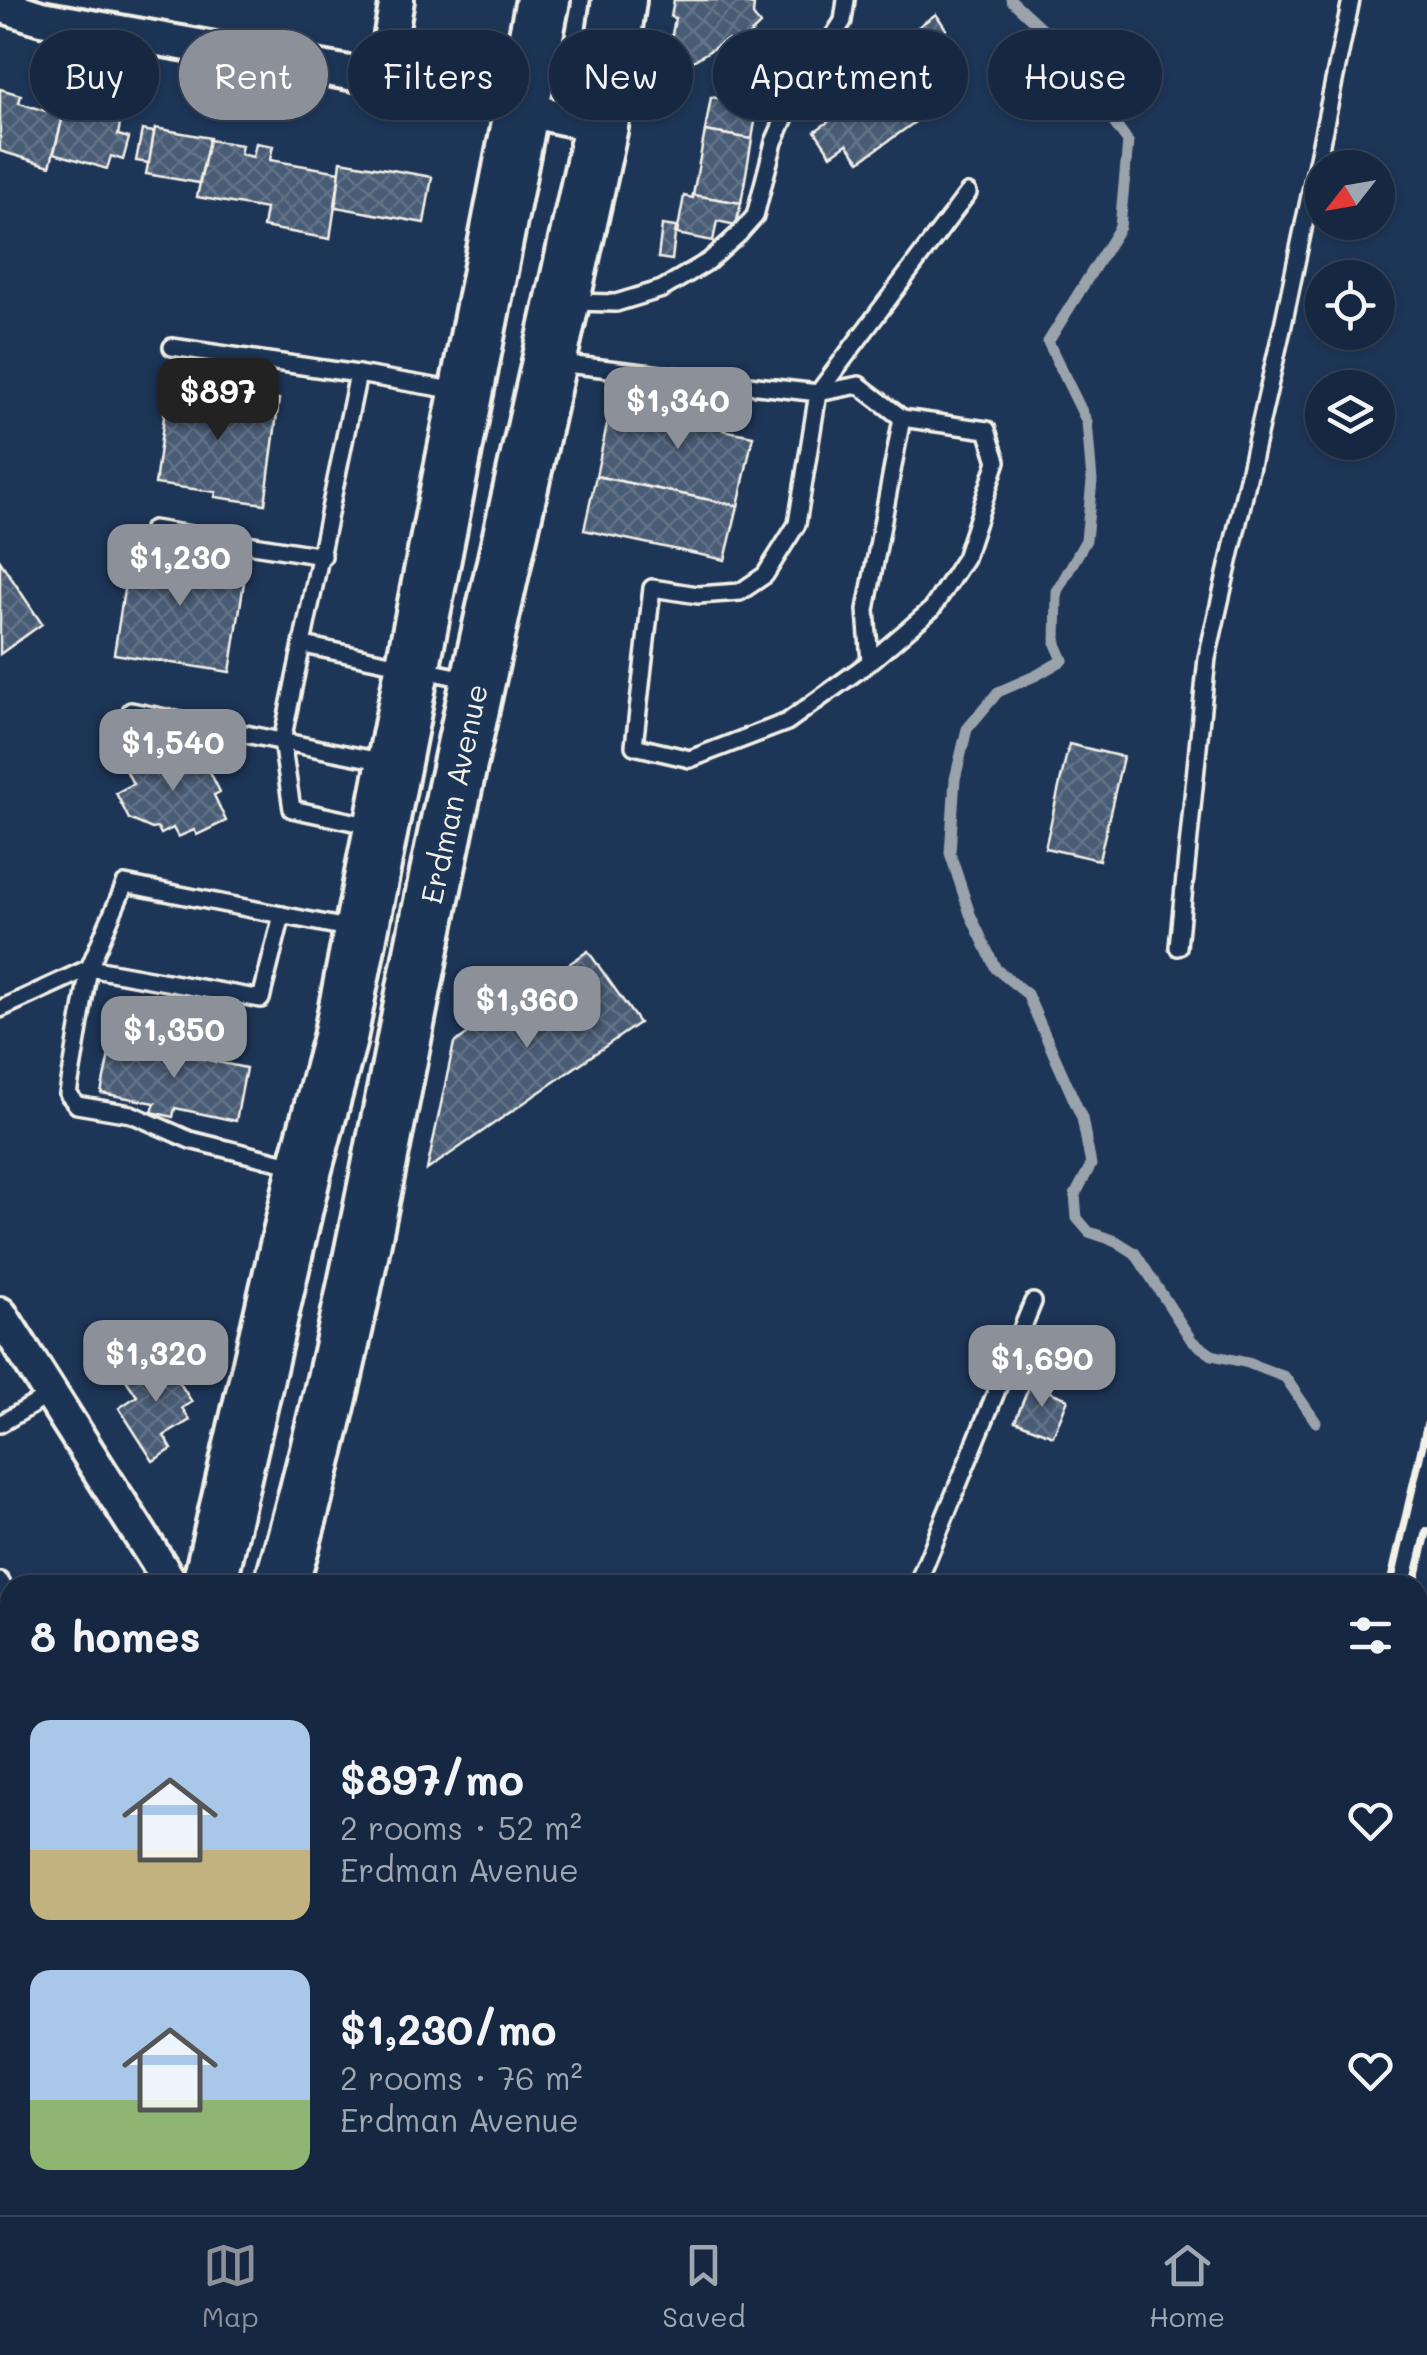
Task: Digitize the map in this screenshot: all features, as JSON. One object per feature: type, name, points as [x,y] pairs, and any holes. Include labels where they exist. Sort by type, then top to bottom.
[{"type":"main road","points":[[529,73],[543,0]]},
{"type":"main road","name":"Erdman Avenue","points":[[283,1575],[333,1381],[434,890],[601,126],[619,0]]},
{"type":"main road","points":[[211,1575],[305,1168],[340,1038],[520,120]]},
{"type":"street","points":[[391,30],[396,0]]},
{"type":"street","points":[[0,5],[41,18],[348,73]]},
{"type":"street","points":[[529,111],[601,126]]},
{"type":"street","points":[[0,1314],[166,1575]]},
{"type":"lane","points":[[563,302],[616,303],[662,290],[709,261],[739,234],[755,216],[774,142],[792,100],[843,21],[846,0]]},
{"type":"lane","points":[[1178,946],[1207,658],[1284,326],[1351,0]]},
{"type":"lane","points":[[550,362],[818,393],[858,385],[902,418],[988,430],[997,461],[966,558],[932,608],[870,662],[787,722],[690,759],[634,746],[652,588],[698,594],[740,592],[764,575],[797,524],[818,393],[968,193]]},
{"type":"lane","points":[[172,348],[467,392]]},
{"type":"lane","points":[[358,374],[282,741],[292,809],[381,828]]},
{"type":"lane","points":[[870,662],[866,610],[902,418]]},
{"type":"lane","points":[[153,529],[323,556]]},
{"type":"lane","points":[[304,646],[480,682]]},
{"type":"lane","points":[[131,710],[394,764]]},
{"type":"lane","points":[[305,1168],[190,1140],[132,1114],[77,1105],[68,1094],[89,968],[125,884],[361,930]]},
{"type":"lane","points":[[0,1009],[89,968],[261,1000],[282,915]]},
{"type":"lane","points":[[922,1575],[1034,1302]]},
{"type":"lane","points":[[0,1424],[51,1394]]},
{"type":"building","points":[[674,0],[726,0],[754,5],[753,15],[760,25],[755,30],[713,30],[713,49],[693,61],[693,30],[673,30],[675,18],[671,17]]},
{"type":"building","points":[[936,14],[946,29],[946,30],[914,30]]},
{"type":"building","points":[[0,89],[21,95],[19,103],[30,106],[30,120],[62,120],[50,166],[0,151]]},
{"type":"building","points":[[711,97],[713,120],[755,120],[752,139],[705,131]]},
{"type":"building","points":[[62,120],[106,120],[120,124],[118,135],[129,138],[123,160],[111,156],[107,169],[54,153]]},
{"type":"building","points":[[831,120],[918,120],[860,161],[847,144],[831,155],[815,131]]},
{"type":"building","points":[[155,128],[210,138],[199,183],[146,174]]},
{"type":"building","points":[[142,130],[154,132],[149,163],[136,161]]},
{"type":"building","points":[[705,131],[752,139],[741,203],[693,195]]},
{"type":"building","points":[[209,140],[242,145],[240,154],[253,157],[256,143],[273,146],[270,160],[340,172],[330,239],[263,227],[266,209],[197,197]]},
{"type":"building","points":[[341,161],[432,177],[424,223],[336,207]]},
{"type":"building","points":[[684,196],[741,203],[736,225],[717,221],[713,241],[677,234]]},
{"type":"building","points":[[662,225],[676,227],[672,260],[658,258]]},
{"type":"building","points":[[168,387],[279,399],[265,504],[215,497],[216,492],[155,484]]},
{"type":"building","points":[[695,391],[730,398],[723,430],[753,436],[738,506],[596,476],[611,406],[688,423]]},
{"type":"building","points":[[596,476],[738,506],[725,560],[584,530]]},
{"type":"building","points":[[131,545],[247,563],[230,672],[114,654]]},
{"type":"building","points":[[0,561],[42,624],[0,654]]},
{"type":"building","points":[[189,740],[203,771],[208,768],[220,792],[214,795],[226,821],[197,835],[194,830],[178,837],[173,828],[161,834],[158,828],[129,819],[116,793],[133,784],[127,772]]},
{"type":"building","points":[[1069,744],[1123,757],[1099,860],[1045,848]]},
{"type":"building","points":[[588,951],[639,1023],[427,1170],[454,1043]]},
{"type":"building","points":[[112,1040],[246,1068],[236,1121],[175,1108],[173,1117],[152,1112],[155,1103],[101,1093]]},
{"type":"building","points":[[161,1354],[192,1402],[182,1408],[190,1420],[164,1436],[172,1449],[153,1461],[119,1408],[137,1396],[124,1377]]},
{"type":"building","points":[[1030,1384],[1068,1399],[1053,1436],[1015,1421]]},
{"type":"waterway","points":[[1011,0],[1052,38],[1128,142],[1120,227],[1048,342],[1087,422],[1092,481],[1086,540],[1057,591],[1056,644],[1063,660],[998,692],[967,729],[955,779],[950,853],[970,914],[996,969],[1027,994],[1082,1118],[1091,1165],[1075,1195],[1077,1218],[1089,1232],[1116,1241],[1135,1253],[1192,1341],[1212,1355],[1285,1377],[1316,1422]]},
{"type":"railway","points":[[1392,1575],[1427,1425]]},
{"type":"railway","points":[[1416,1575],[1427,1531]]}]
